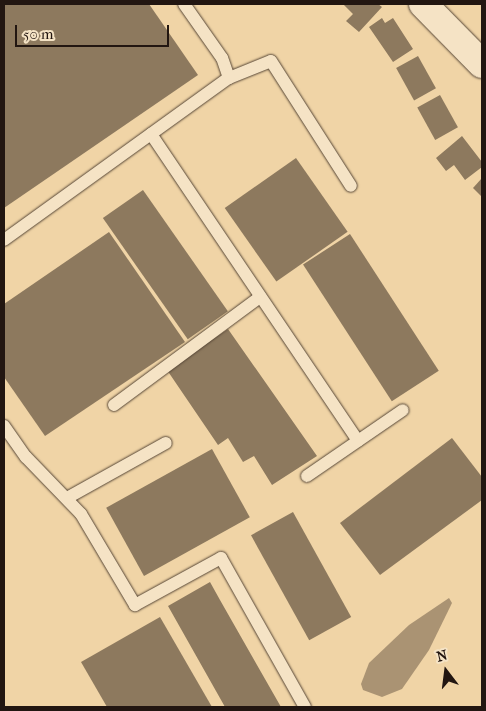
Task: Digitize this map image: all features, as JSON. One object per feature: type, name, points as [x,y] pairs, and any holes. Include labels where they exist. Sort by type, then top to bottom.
[{"type":"street","points":[[423,4],[482,64]]},
{"type":"lane","points":[[184,4],[222,58],[229,78]]},
{"type":"lane","points":[[4,240],[229,78],[271,61],[351,186]]},
{"type":"lane","points":[[151,134],[358,441]]},
{"type":"lane","points":[[114,405],[260,296]]},
{"type":"lane","points":[[307,476],[403,410]]},
{"type":"lane","points":[[4,426],[26,457],[81,514],[135,605],[221,558],[305,707]]},
{"type":"lane","points":[[67,498],[166,443]]},
{"type":"shaded area","points":[[449,598],[452,603],[429,650],[402,689],[382,697],[363,690],[361,684],[369,663],[409,625]]},
{"type":"building","points":[[4,4],[149,4],[198,75],[4,208]]},
{"type":"building","points":[[343,4],[378,4],[382,7],[359,32],[346,21],[353,14]]},
{"type":"building","points":[[382,18],[385,23],[393,18],[413,49],[393,62],[369,27]]},
{"type":"building","points":[[418,56],[436,88],[414,100],[396,68]]},
{"type":"building","points":[[440,95],[458,127],[435,140],[417,108]]},
{"type":"building","points":[[462,136],[482,162],[482,167],[465,180],[454,165],[446,171],[436,158]]},
{"type":"building","points":[[296,158],[348,232],[276,282],[225,208]]},
{"type":"building","points":[[482,178],[482,197],[473,188]]},
{"type":"building","points":[[143,190],[228,311],[188,339],[103,218]]},
{"type":"building","points":[[109,232],[185,342],[45,436],[4,377],[4,304]]},
{"type":"building","points":[[350,234],[439,371],[392,401],[303,264]]},
{"type":"building","points":[[228,329],[317,456],[272,485],[254,456],[243,462],[228,438],[218,445],[167,370]]},
{"type":"building","points":[[452,438],[482,477],[482,500],[380,575],[340,523]]},
{"type":"building","points":[[212,449],[250,517],[144,576],[106,508]]},
{"type":"building","points":[[293,512],[351,617],[309,640],[251,535]]},
{"type":"building","points":[[210,582],[281,707],[225,707],[168,606]]},
{"type":"building","points":[[160,617],[212,707],[107,707],[81,662]]}]
